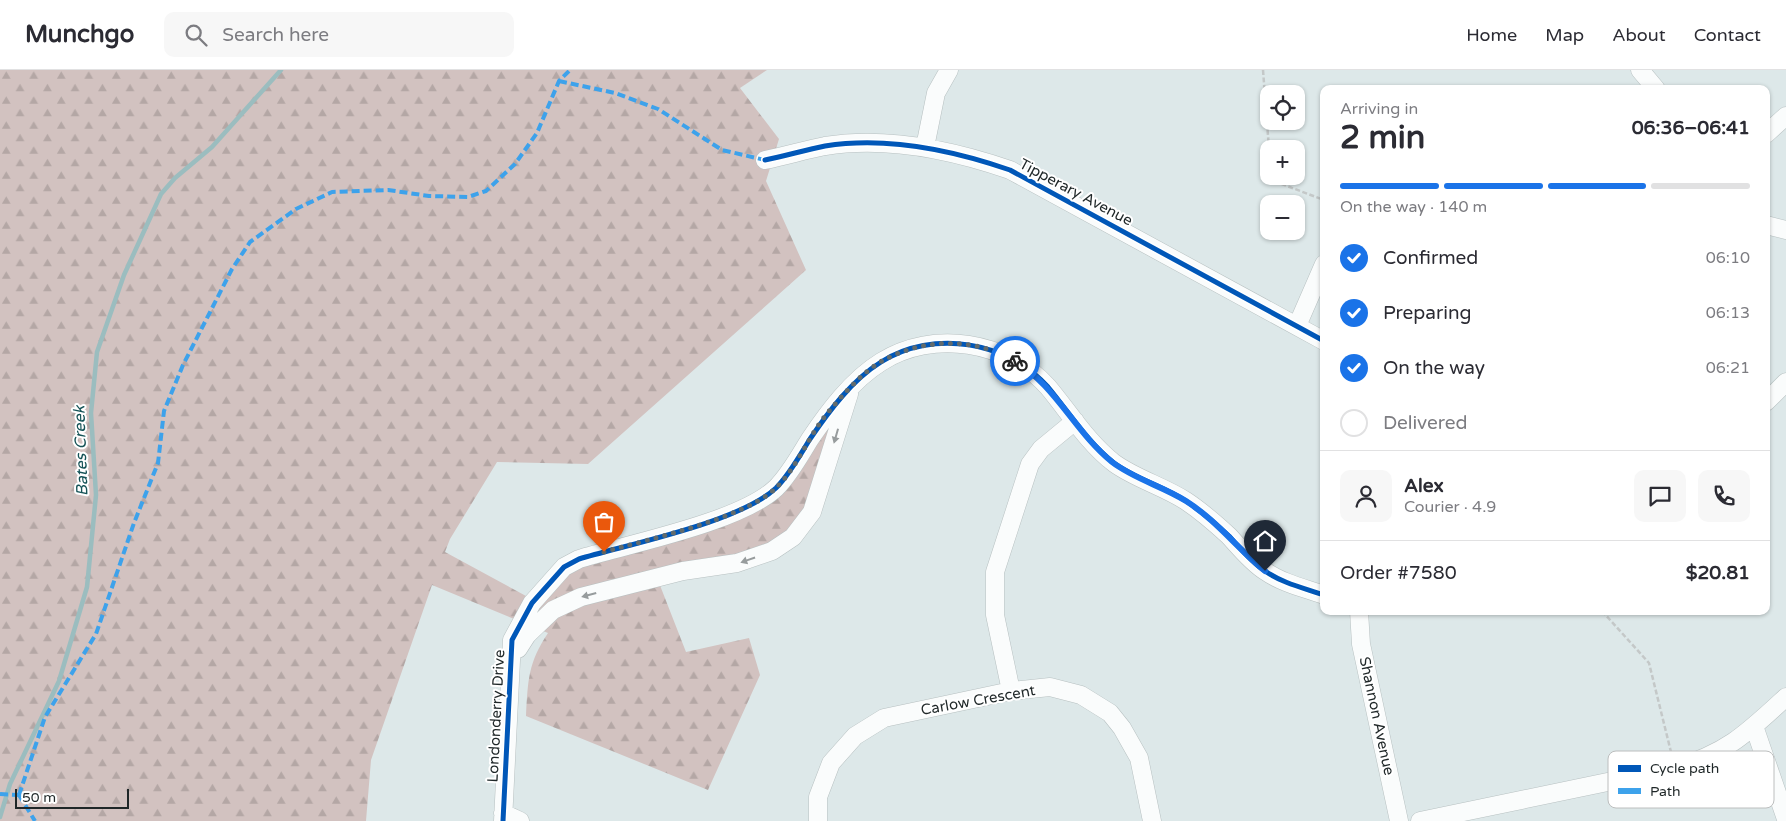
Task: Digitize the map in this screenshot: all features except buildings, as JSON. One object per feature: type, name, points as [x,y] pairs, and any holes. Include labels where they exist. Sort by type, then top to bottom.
[{"type":"street","points":[[925,147],[936,93],[950,70]]},
{"type":"street","points":[[1640,70],[1653,85]]},
{"type":"street","points":[[1770,130],[1786,116]]},
{"type":"street","name":"Tipperary Avenue","points":[[765,160],[826,146],[868,144],[925,147],[970,157],[1010,170],[1320,340]]},
{"type":"street","points":[[1770,226],[1786,230]]},
{"type":"street","points":[[1297,326],[1320,273]]},
{"type":"street","name":"Londonderry Drive","points":[[503,817],[512,640],[532,603],[564,568],[579,559],[707,522],[754,504],[776,488],[825,416],[850,389],[882,361],[931,343],[965,344],[1002,353],[1030,370],[1047,386],[1112,462],[1132,475],[1186,501],[1227,535],[1265,571],[1320,593]]},
{"type":"street","points":[[1770,398],[1786,382]]},
{"type":"street","name":"Londonderry Drive","points":[[511,660],[527,635],[553,610],[581,597],[683,571],[737,563],[772,552],[793,537],[812,512],[850,389]]},
{"type":"street","points":[[1011,691],[994,615],[995,572],[1030,464],[1041,449],[1075,421]]},
{"type":"street","name":"Shannon Avenue","points":[[1360,615],[1361,644],[1399,821]]},
{"type":"street","name":"Carlow Crescent","points":[[818,821],[818,797],[831,763],[855,736],[884,718],[1011,691],[1050,687],[1081,695],[1110,714],[1122,728],[1139,758],[1152,821]]},
{"type":"street","points":[[1719,751],[1754,726],[1786,697]]},
{"type":"street","points":[[1754,726],[1763,751]]},
{"type":"street","points":[[1420,821],[1608,782]]},
{"type":"street","points":[[1774,784],[1786,819]]},
{"type":"street","points":[[503,817],[520,821]]},
{"type":"path","points":[[1263,70],[1268,140]]},
{"type":"path","points":[[1284,185],[1320,198]]},
{"type":"path","points":[[1606,615],[1649,663],[1671,751]]},
{"type":"green space","points":[[0,70],[767,70],[740,88],[779,139],[766,181],[806,270],[588,464],[497,462],[450,539],[445,552],[539,603],[568,573],[583,565],[758,509],[828,426],[831,427],[807,507],[796,524],[780,537],[761,547],[718,560],[654,570],[686,652],[749,638],[760,675],[708,790],[526,716],[530,672],[536,654],[548,633],[432,585],[371,760],[366,821],[0,821]]},
{"type":"waterway","name":"Bates Creek","points":[[0,817],[10,784],[59,681],[87,587],[96,495],[91,413],[97,352],[124,275],[161,194],[175,178],[212,147],[281,70]]},
{"type":"marked path","points":[[19,795],[45,717],[96,634],[134,523],[158,463],[164,411],[183,365],[232,269],[250,242],[296,209],[332,192],[388,190],[429,196],[468,197],[486,191],[515,164],[537,133],[559,81],[570,70]]},
{"type":"marked path","points":[[559,81],[615,93],[658,109],[722,150],[765,160]]},
{"type":"marked path","points":[[0,794],[19,795]]},
{"type":"marked path","points":[[19,795],[35,821]]},
{"type":"cycle path","points":[[765,160],[825,146],[848,143],[872,143],[895,144],[942,151],[1010,170],[1320,339]]},
{"type":"cycle path","points":[[503,821],[512,640],[532,603],[564,567],[579,559],[683,531],[737,511],[759,500],[781,483],[825,418],[851,387],[870,369],[901,352],[923,346],[946,343],[969,345],[991,350],[1012,359],[1031,371],[1048,387],[1095,446],[1114,463],[1131,474],[1192,505],[1229,536],[1255,563],[1272,575],[1293,585],[1320,594]]},
{"type":"way so far","points":[[604,552],[707,522],[754,504],[776,488],[796,462],[825,416],[860,378],[882,361],[931,343],[965,344],[1002,353],[1015,361]]},
{"type":"route","points":[[1015,361],[1030,370],[1047,386],[1097,447],[1112,462],[1132,475],[1186,501],[1227,535],[1265,571]]}]
